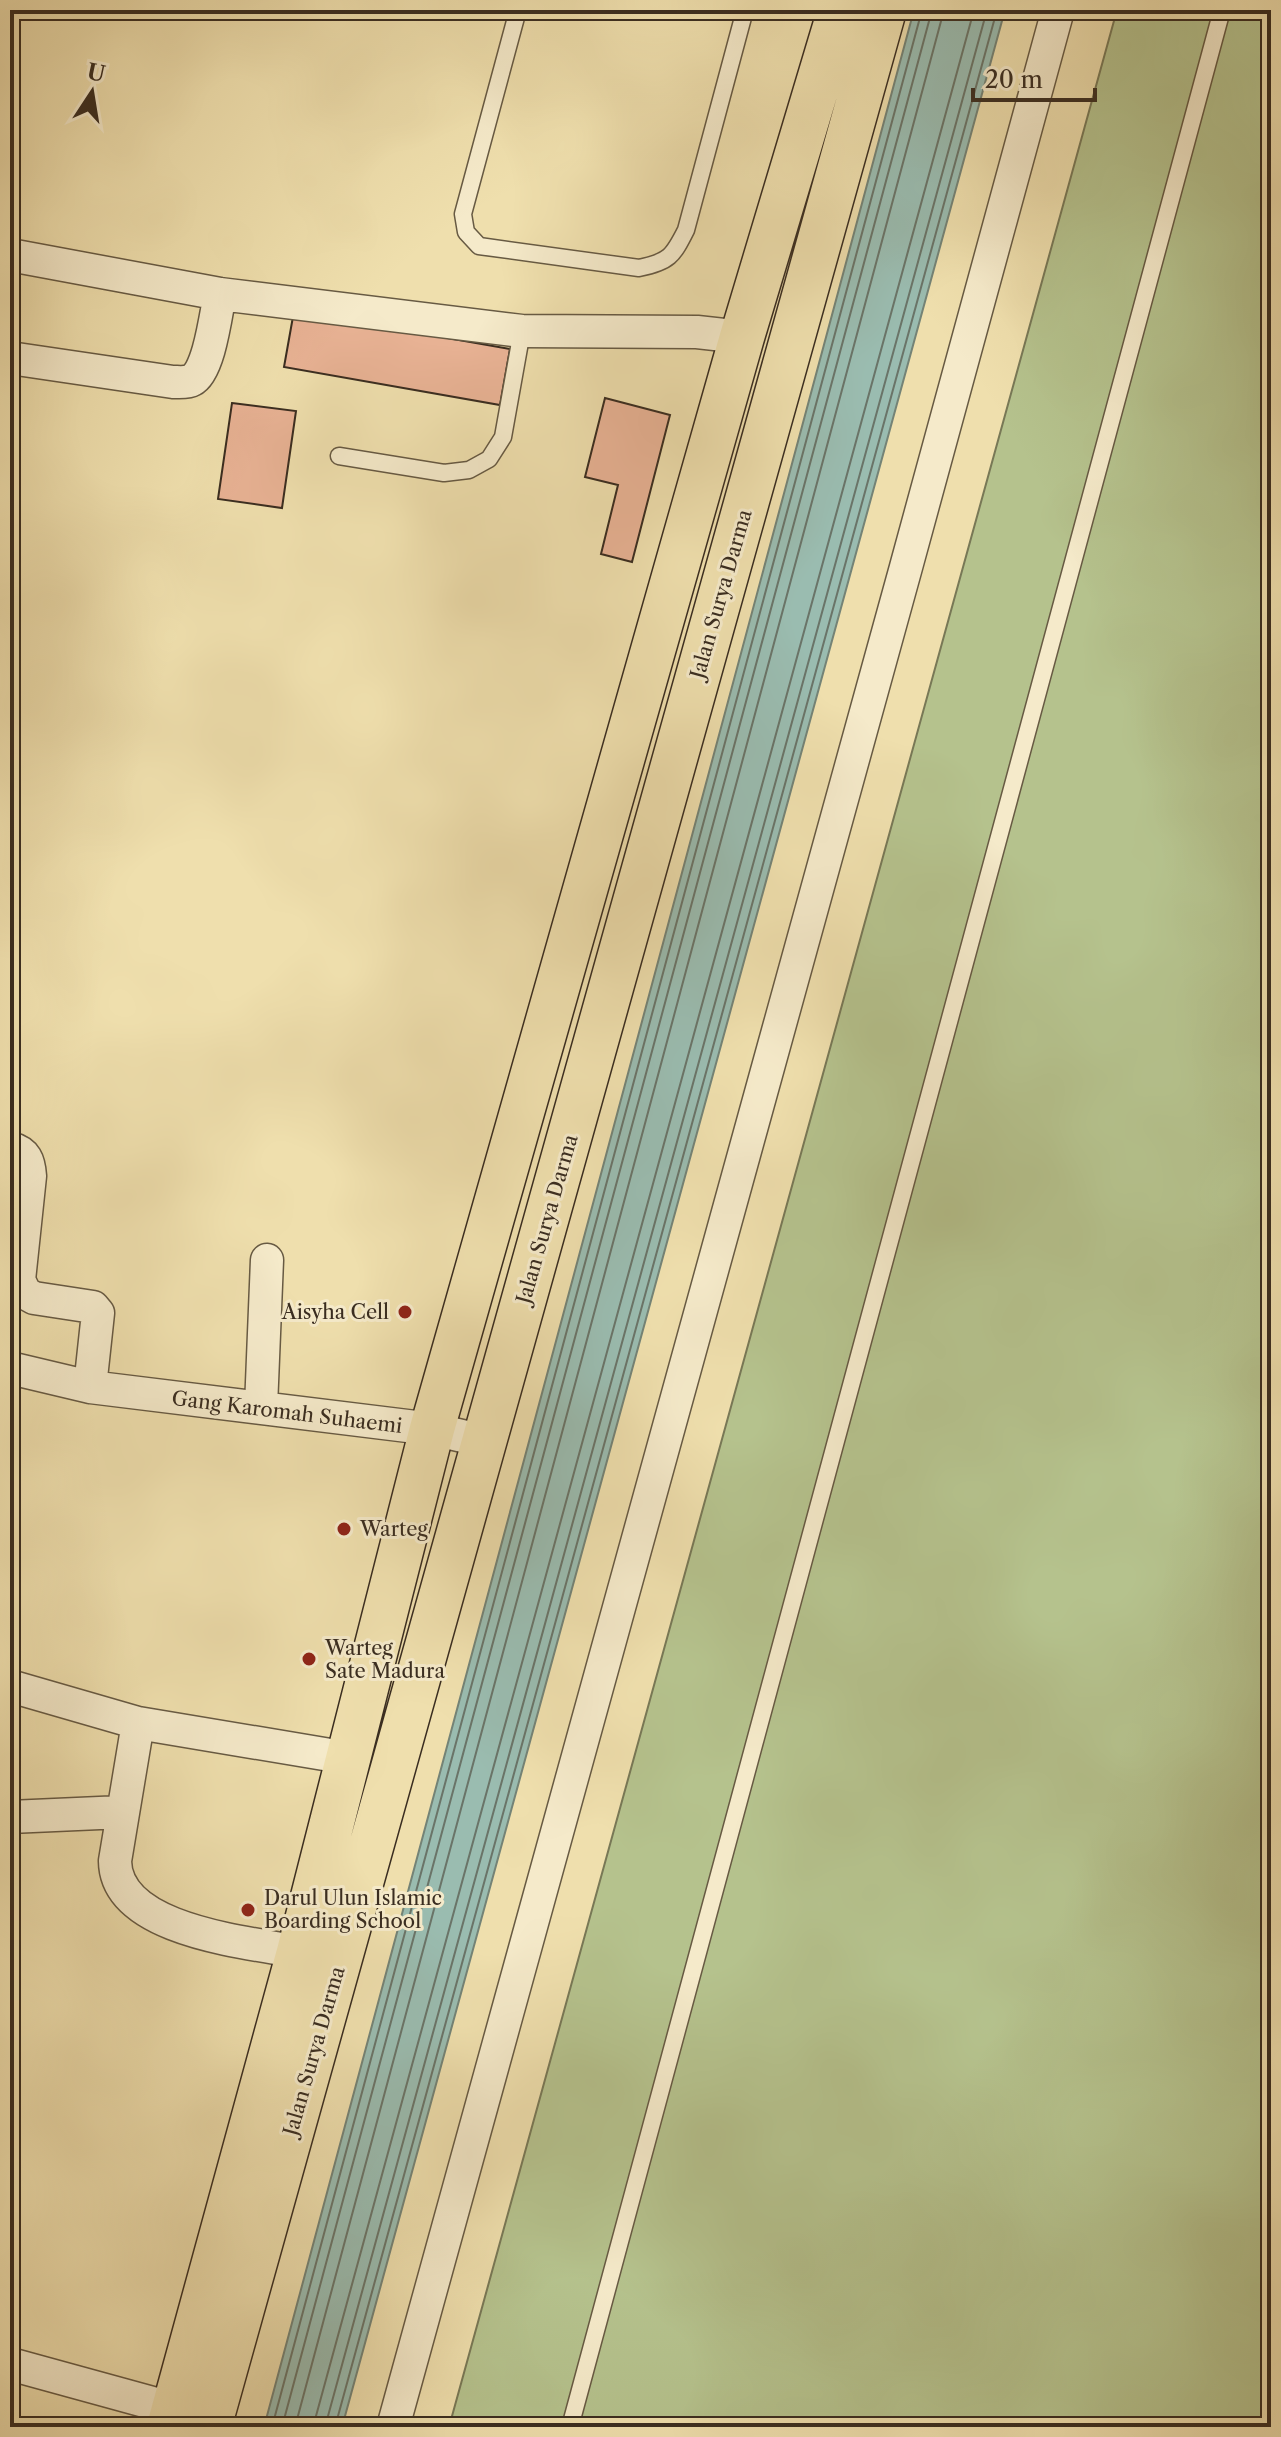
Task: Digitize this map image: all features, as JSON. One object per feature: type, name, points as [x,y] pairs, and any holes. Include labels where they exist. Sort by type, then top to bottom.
[{"type":"main road","name":"Jalan Surya Darma","points":[[184,2421],[432,1429],[742,337],[840,10]]},
{"type":"main road","name":"Jalan Surya Darma","points":[[184,2421],[484,1441],[884,10]]},
{"type":"street","points":[[393,2427],[891,629],[1058,10]]},
{"type":"street","points":[[10,255],[220,294],[522,331],[697,332],[742,337]]},
{"type":"street","points":[[10,358],[190,382],[205,362],[220,294]]},
{"type":"street","points":[[10,1148],[20,1150],[29,1161],[19,1280],[25,1293],[34,1298],[93,1307],[98,1313],[90,1387]]},
{"type":"street","points":[[261,1407],[267,1260]]},
{"type":"street","name":"Gang Karomah Suhaemi","points":[[10,1368],[90,1387],[432,1429],[484,1441]]},
{"type":"street","points":[[10,1686],[138,1723],[348,1758]]},
{"type":"street","points":[[138,1723],[122,1812],[116,1877],[124,1890],[167,1923],[186,1930],[299,1952]]},
{"type":"street","points":[[10,1817],[122,1812]]},
{"type":"street","points":[[10,2364],[184,2421]]},
{"type":"lane","points":[[518,10],[463,214],[466,232],[479,246],[639,268],[660,264],[674,254],[686,230],[745,10]]},
{"type":"lane","points":[[570,2427],[1222,10]]},
{"type":"lane","points":[[339,456],[444,473],[469,470],[489,459],[503,437],[522,331]]},
{"type":"green space","points":[[1117,10],[1271,10],[1271,2427],[449,2427]]},
{"type":"water","points":[[914,10],[1005,10],[342,2427],[264,2427]]},
{"type":"building","points":[[294,311],[510,349],[500,405],[284,367]]},
{"type":"building","points":[[605,398],[670,415],[632,562],[601,554],[618,485],[585,477]]},
{"type":"building","points":[[232,403],[296,411],[282,508],[218,499]]},
{"type":"place","name":"Aisyha Cell","points":[[405,1312]]},
{"type":"place","name":"Warteg","points":[[344,1529]]},
{"type":"place","name":"Warteg Sate Madura","points":[[309,1659]]},
{"type":"place","name":"Darul Ulun Islamic Boarding School","points":[[248,1910]]}]
